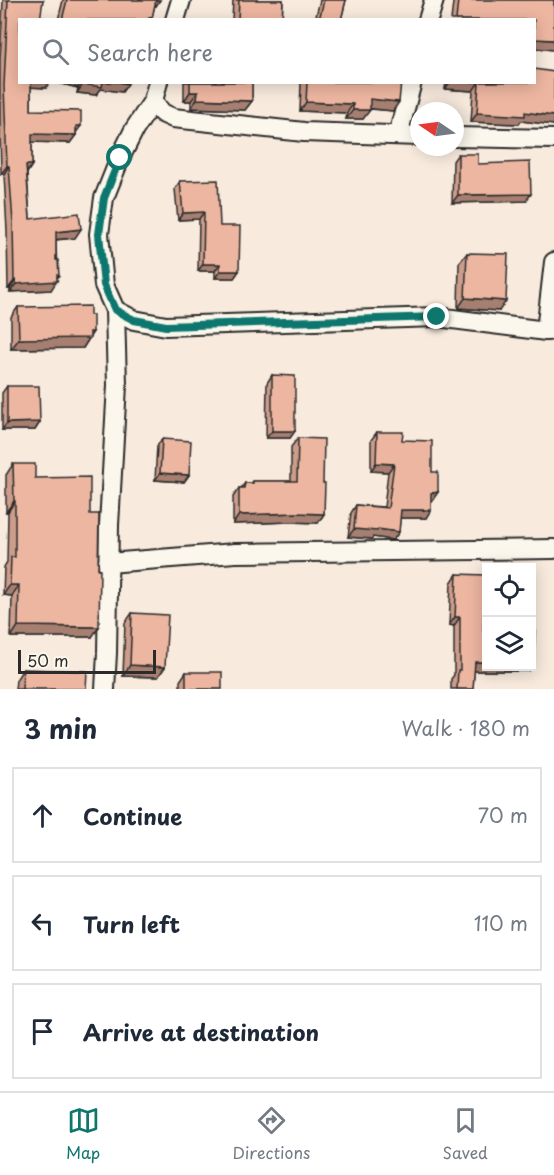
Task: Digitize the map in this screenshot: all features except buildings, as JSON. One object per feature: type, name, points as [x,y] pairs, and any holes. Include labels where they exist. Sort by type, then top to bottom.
[{"type":"street","points":[[176,18],[181,0]]},
{"type":"street","points":[[429,18],[434,0]]},
{"type":"street","points":[[105,689],[109,525],[117,385],[115,310],[104,285],[99,234],[104,198],[134,130],[153,101],[157,84]]},
{"type":"street","points":[[398,135],[411,84]]},
{"type":"street","points":[[153,101],[162,113],[174,118],[304,132],[410,136]]},
{"type":"street","points":[[464,137],[554,139]]},
{"type":"street","points":[[115,310],[134,320],[166,326],[437,317],[550,331],[554,262]]},
{"type":"street","points":[[108,563],[235,553],[554,549]]},
{"type":"route","points":[[120,158],[104,198],[99,234],[104,285],[115,310],[134,320],[166,326],[437,317]]}]
